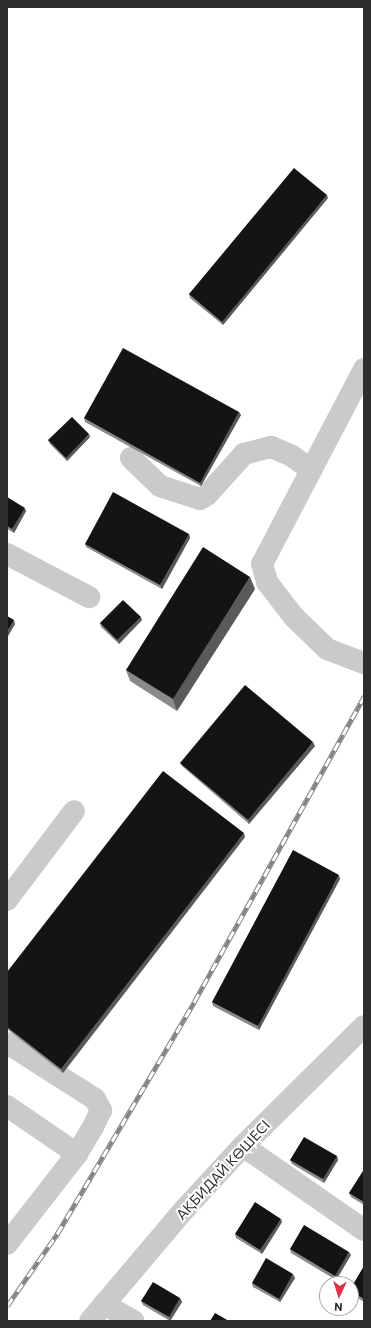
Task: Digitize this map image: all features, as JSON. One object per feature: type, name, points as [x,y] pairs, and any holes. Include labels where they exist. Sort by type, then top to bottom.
[{"type":"street","points":[[364,369],[262,564],[267,582],[294,617],[327,649],[364,663]]},
{"type":"street","points":[[131,458],[160,486],[200,499],[207,495],[244,454],[271,447],[292,456],[311,470]]},
{"type":"street","points":[[7,554],[89,597]]},
{"type":"street","points":[[7,900],[74,811]]},
{"type":"street","name":"АҚБИДАЙ КӨШЕСІ","points":[[90,1321],[183,1211],[243,1146],[364,1026]]},
{"type":"street","points":[[7,1043],[95,1099],[101,1110],[77,1154],[7,1244]]},
{"type":"street","points":[[7,1106],[77,1154]]},
{"type":"street","points":[[243,1146],[364,1230]]},
{"type":"street","points":[[104,1304],[134,1321]]},
{"type":"building","points":[[294,168],[327,195],[222,322],[189,294]]},
{"type":"building","points":[[123,348],[239,412],[200,483],[84,418]]},
{"type":"building","points":[[72,417],[89,434],[66,458],[48,440]]},
{"type":"building","points":[[113,492],[189,534],[160,585],[85,544]]},
{"type":"building","points":[[7,497],[25,508],[12,529],[7,526]]},
{"type":"building","points":[[203,547],[250,577],[173,699],[126,670]]},
{"type":"building","points":[[123,600],[141,617],[117,640],[100,623]]},
{"type":"building","points":[[7,616],[14,620],[7,632]]},
{"type":"building","points":[[245,685],[313,742],[248,820],[180,763]]},
{"type":"building","points":[[163,771],[244,833],[61,1069],[7,1027],[7,972]]},
{"type":"building","points":[[293,850],[339,875],[258,1026],[212,1002]]},
{"type":"building","points":[[304,1137],[337,1156],[323,1179],[290,1160]]},
{"type":"building","points":[[364,1171],[364,1202],[349,1193]]},
{"type":"building","points":[[255,1202],[281,1219],[260,1250],[235,1234]]},
{"type":"building","points":[[304,1225],[349,1252],[335,1276],[290,1249]]},
{"type":"building","points":[[266,1258],[293,1274],[279,1299],[252,1283]]},
{"type":"building","points":[[364,1266],[364,1299],[359,1296],[358,1276]]},
{"type":"building","points":[[153,1282],[180,1298],[169,1317],[141,1301]]},
{"type":"building","points":[[215,1313],[229,1321],[210,1321]]},
{"type":"railway","points":[[7,1306],[57,1234],[194,1002],[364,696]]}]
